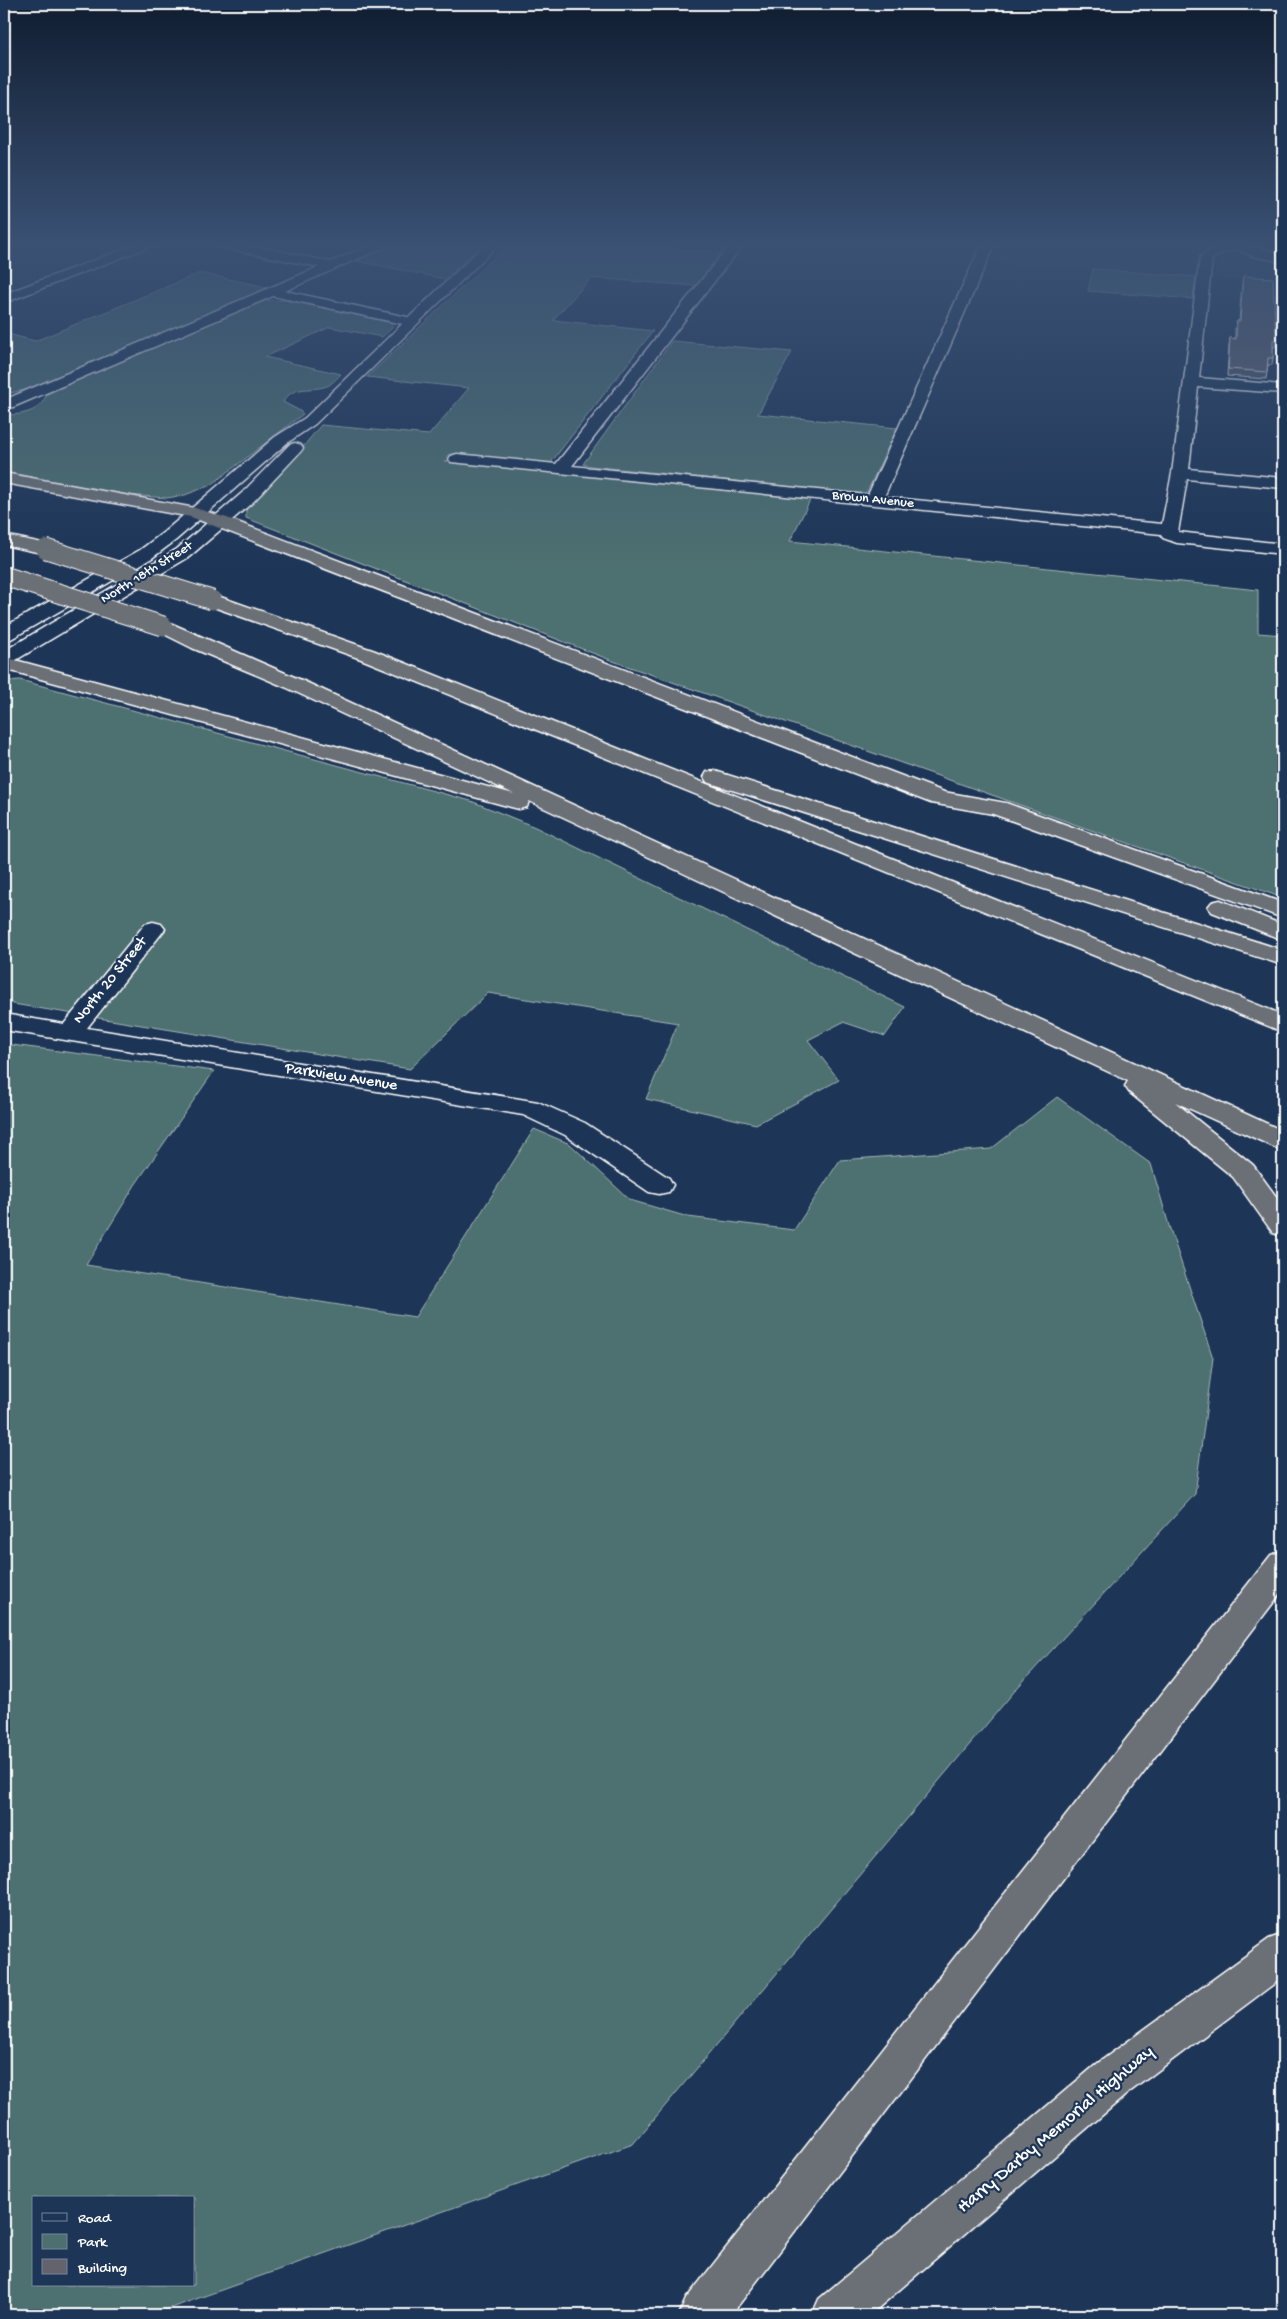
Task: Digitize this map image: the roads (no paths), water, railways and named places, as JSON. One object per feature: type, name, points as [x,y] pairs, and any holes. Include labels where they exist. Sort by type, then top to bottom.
[{"type":"highway","points":[[4,478],[195,513],[221,522],[1283,932]]},
{"type":"highway","points":[[4,540],[46,549],[212,600],[368,655],[1283,1024]]},
{"type":"highway","points":[[4,576],[163,626],[199,644],[292,683],[1283,1142]]},
{"type":"highway","points":[[4,663],[590,821]]},
{"type":"highway","points":[[499,708],[1283,958]]},
{"type":"highway","points":[[939,798],[998,808],[1283,911]]},
{"type":"highway","points":[[1106,1060],[1243,1171],[1283,1226]]},
{"type":"highway","points":[[702,2315],[1283,1565]]},
{"type":"highway","name":"Harry Darby Memorial Highway","points":[[835,2315],[1113,2078],[1283,1953]]},
{"type":"street","points":[[8,404],[132,351]]},
{"type":"street","name":"North 18th Street","points":[[4,635],[146,554],[170,536],[281,440],[310,421],[382,351]]},
{"type":"street","points":[[561,469],[654,351]]},
{"type":"street","points":[[874,500],[941,351]]},
{"type":"street","points":[[1169,530],[1180,473],[1195,351]]},
{"type":"street","points":[[1192,382],[1283,389]]},
{"type":"street","name":"North 18th Street","points":[[4,659],[183,553],[221,522],[300,443],[310,421]]},
{"type":"street","name":"Brown Avenue","points":[[457,459],[1169,530],[1169,534],[1177,538],[1283,549]]},
{"type":"street","points":[[1180,473],[1283,483]]},
{"type":"street","name":"North 20 Street","points":[[69,1034],[153,928]]},
{"type":"street","name":"Parkview Avenue","points":[[4,1022],[530,1108],[575,1129],[659,1185]]}]
